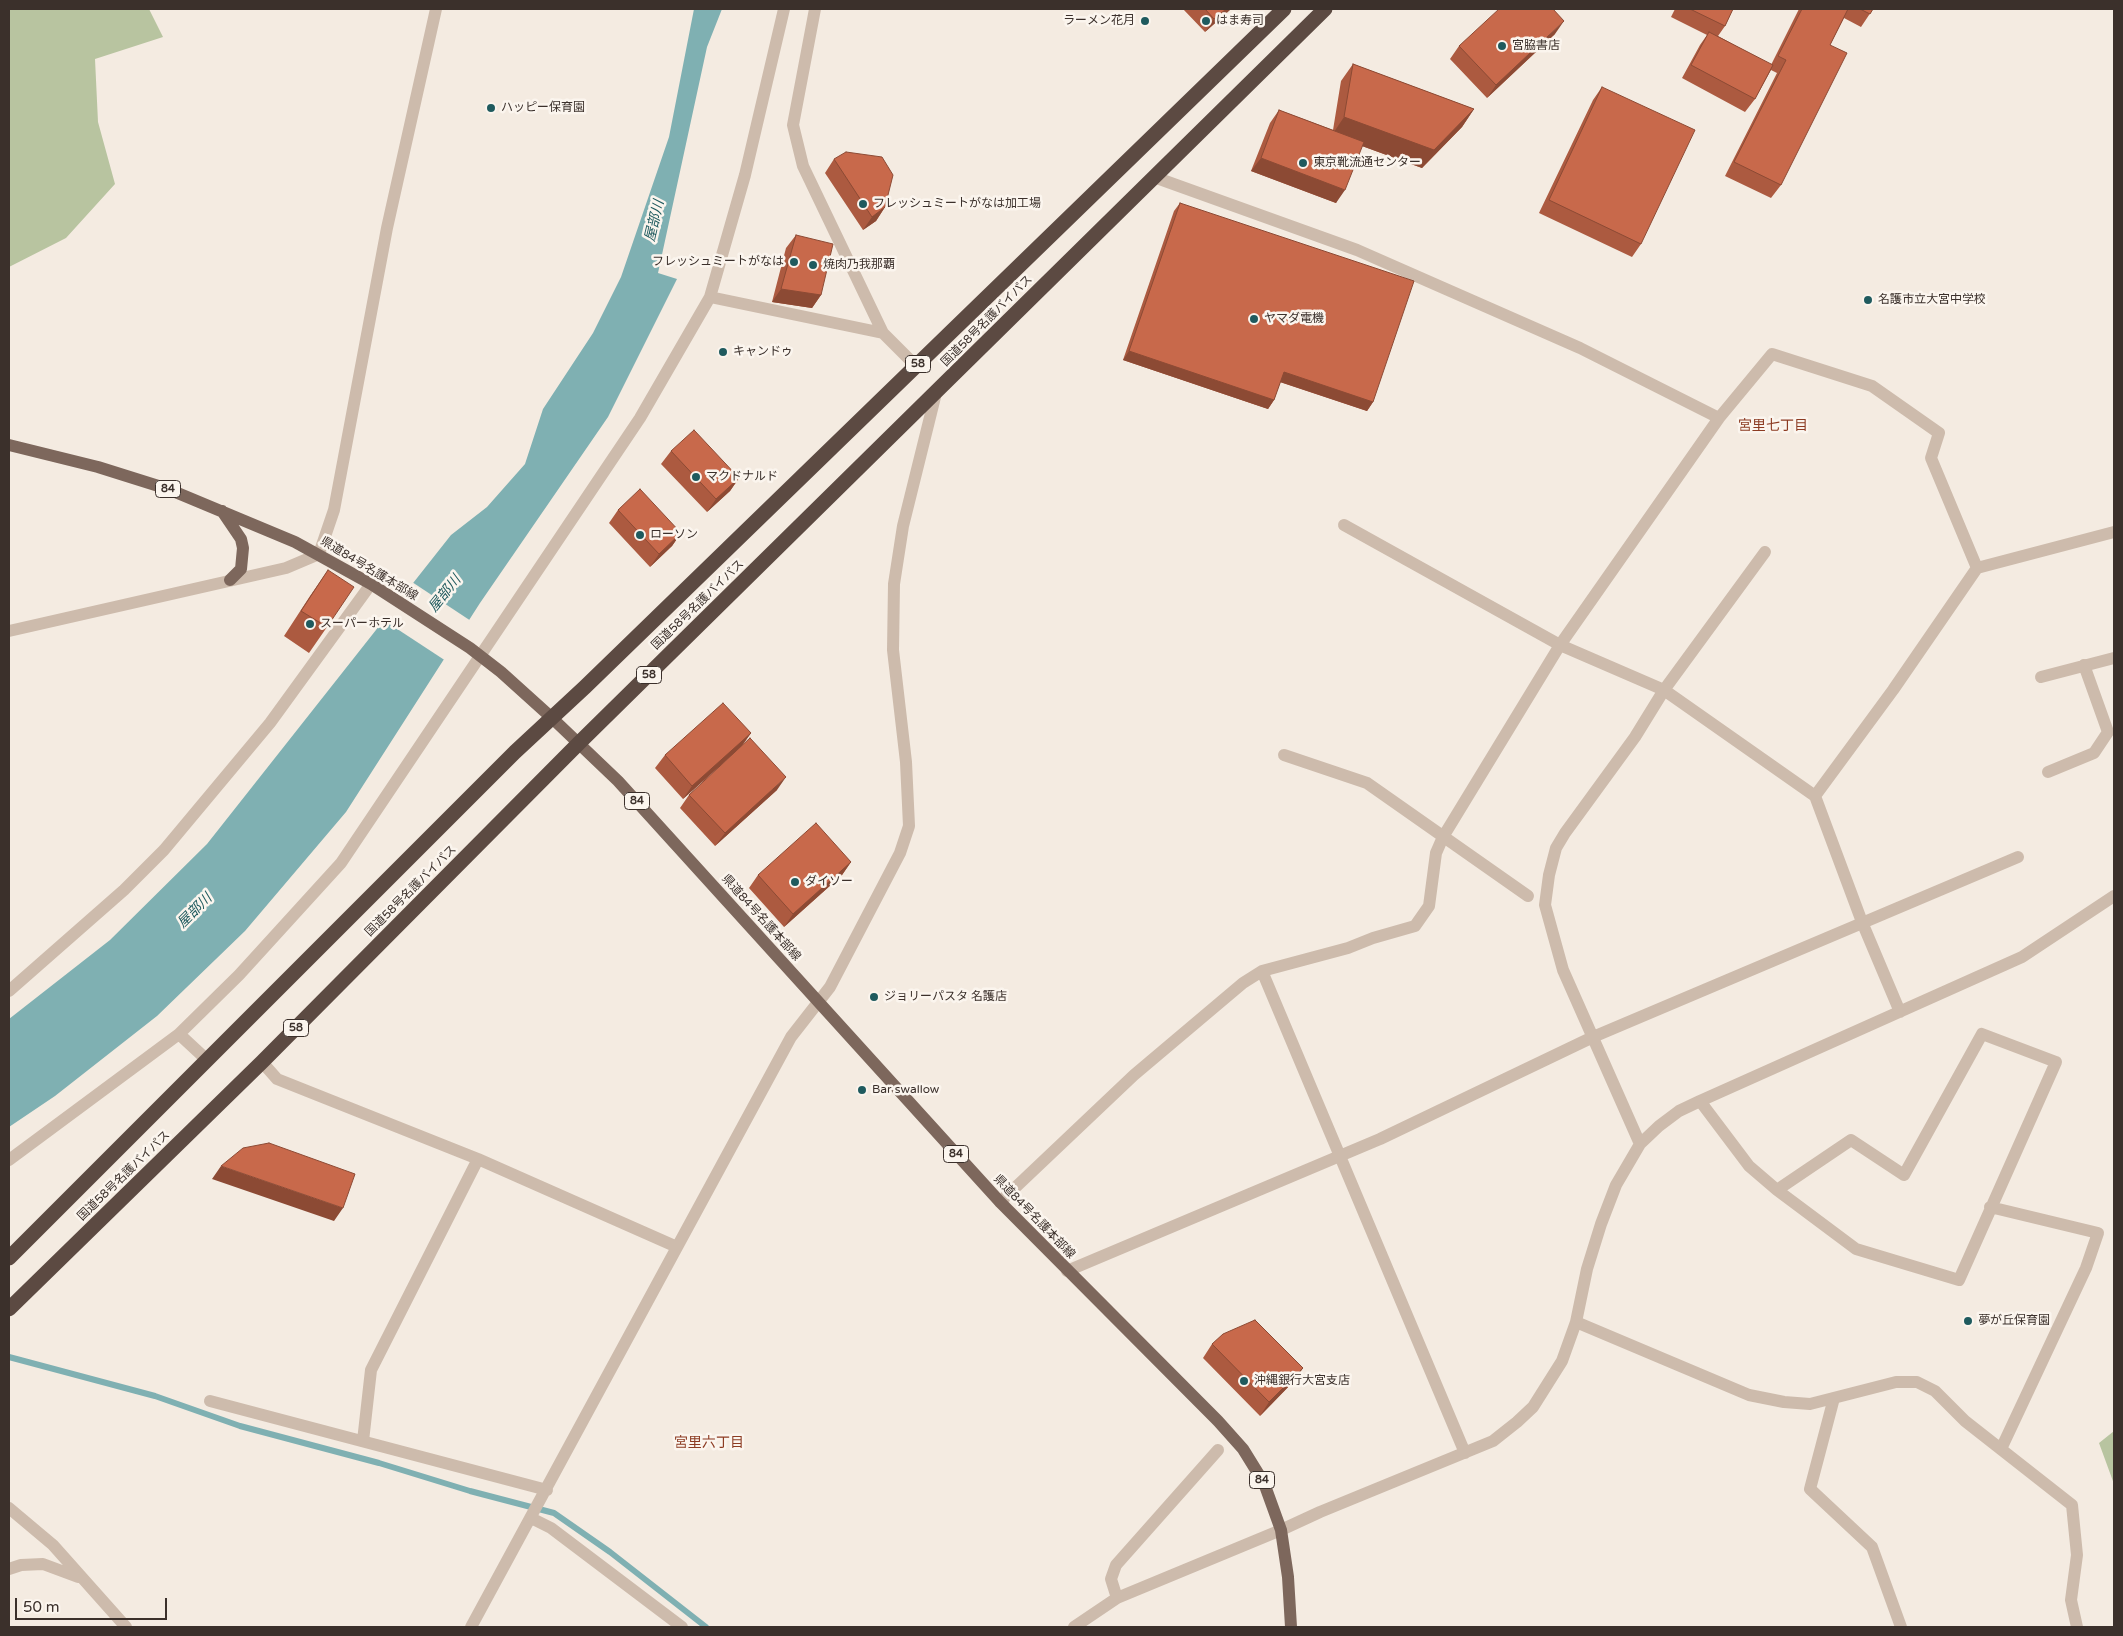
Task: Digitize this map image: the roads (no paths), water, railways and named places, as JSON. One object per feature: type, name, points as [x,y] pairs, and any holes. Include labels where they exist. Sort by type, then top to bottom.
[{"type":"highway","name":"国道58号名護バイパス","points":[[9,1258],[552,718],[1284,9]]},
{"type":"highway","name":"国道58号名護バイパス","points":[[9,1309],[262,1062],[579,743],[1325,9]]},
{"type":"main road","name":"県道84号名護本部線","points":[[9,446],[106,470],[168,489],[221,510],[319,554],[375,587],[475,652],[552,718],[618,781],[1000,1202],[1237,1442],[1264,1483],[1280,1530],[1288,1577],[1291,1627]]},
{"type":"main road","points":[[221,510],[241,539],[243,548],[241,568],[230,580]]},
{"type":"street","points":[[9,631],[286,568],[319,554],[334,510],[388,228],[436,9]]},
{"type":"street","points":[[9,1160],[179,1034],[239,975],[341,863],[475,652],[640,418],[710,297],[745,175],[784,9]]},
{"type":"street","points":[[815,9],[793,125],[803,166],[883,334],[916,366]]},
{"type":"street","points":[[1154,177],[1357,250],[1580,348],[1719,418]]},
{"type":"street","points":[[710,297],[883,334]]},
{"type":"street","points":[[1000,1202],[1134,1075],[1243,983],[1262,972],[1348,948],[1373,938],[1415,926],[1429,906],[1434,881],[1436,853],[1443,837],[1560,645],[1719,418],[1772,354],[1872,386],[1939,433],[1931,458],[1977,568]]},
{"type":"street","points":[[471,1627],[792,1038],[830,987],[900,853],[909,826],[906,762],[892,650],[894,584],[903,526],[936,393]]},
{"type":"street","points":[[1344,525],[1560,645],[1664,690],[1814,796],[1862,922],[1900,1012]]},
{"type":"street","points":[[1814,796],[1893,690],[1977,568],[2114,532]]},
{"type":"street","points":[[1640,1144],[1564,970],[1545,905],[1549,875],[1556,848],[1635,737],[1664,690],[1765,552]]},
{"type":"street","points":[[9,991],[124,890],[164,850],[270,723],[375,587]]},
{"type":"street","points":[[2041,677],[2114,658]]},
{"type":"street","points":[[2048,772],[2094,754],[2108,732],[2084,665]]},
{"type":"street","points":[[1284,756],[1367,784],[1528,896]]},
{"type":"street","points":[[1067,1271],[1380,1138],[1593,1037],[2018,857]]},
{"type":"street","points":[[1074,1627],[1117,1598],[1492,1441],[1533,1407],[1562,1361],[1576,1322],[1587,1268],[1601,1224],[1616,1185],[1640,1144],[1679,1111],[2022,957],[2114,896]]},
{"type":"street","points":[[1262,972],[1341,1155],[1465,1453]]},
{"type":"street","points":[[179,1034],[207,1060]]},
{"type":"street","points":[[1700,1101],[1749,1166],[1777,1190],[1856,1249],[1958,1280],[2056,1062],[1982,1034],[1904,1175],[1851,1140],[1777,1190]]},
{"type":"street","points":[[262,1062],[277,1079],[478,1159],[677,1247]]},
{"type":"street","points":[[362,1441],[371,1370],[478,1159]]},
{"type":"street","points":[[1990,1207],[2098,1233],[2086,1268],[2001,1449]]},
{"type":"street","points":[[1576,1322],[1749,1395],[1784,1402],[1810,1404],[1896,1382],[1918,1382],[1935,1391],[1965,1421],[2072,1505],[2077,1555],[2072,1600],[2077,1627]]},
{"type":"street","points":[[1834,1398],[1810,1489],[1872,1547],[1901,1627]]},
{"type":"street","points":[[210,1401],[547,1490]]},
{"type":"street","points":[[1117,1598],[1111,1579],[1116,1564],[1218,1450]]},
{"type":"street","points":[[9,1508],[53,1545],[126,1627]]},
{"type":"street","points":[[531,1518],[551,1528],[682,1627]]},
{"type":"street","points":[[9,1569],[21,1565],[43,1564],[82,1578]]},
{"type":"water","name":"屋部川","points":[[694,9],[722,9],[707,47],[658,273],[677,279],[608,417],[480,603],[346,812],[245,931],[157,1016],[55,1096],[9,1127],[9,1019],[110,940],[207,844],[451,535],[487,507],[525,464],[543,409],[593,333],[621,277],[669,137]]},
{"type":"waterway","points":[[9,1357],[155,1396],[240,1426],[554,1513],[610,1552],[706,1627]]},
{"type":"place","name":"ラーメン花月","points":[[1145,21]]},
{"type":"place","name":"はま寿司","points":[[1206,21]]},
{"type":"place","name":"宮脇書店","points":[[1502,46]]},
{"type":"place","name":"ハッピー保育園","points":[[491,108]]},
{"type":"place","name":"東京靴流通センター","points":[[1303,163]]},
{"type":"place","name":"フレッシュミートがなは加工場","points":[[863,204]]},
{"type":"place","name":"フレッシュミートがなは","points":[[794,262]]},
{"type":"place","name":"焼肉乃我那覇","points":[[813,265]]},
{"type":"place","name":"名護市立大宮中学校","points":[[1868,300]]},
{"type":"place","name":"ヤマダ電機","points":[[1254,319]]},
{"type":"place","name":"キャンドゥ","points":[[723,352]]},
{"type":"place","name":"マクドナルド","points":[[696,477]]},
{"type":"place","name":"ローソン","points":[[640,535]]},
{"type":"place","name":"スーパーホテル","points":[[310,624]]},
{"type":"place","name":"ダイソー","points":[[795,882]]},
{"type":"place","name":"ジョリーパスタ 名護店","points":[[874,997]]},
{"type":"place","name":"Bar swallow","points":[[862,1090]]},
{"type":"place","name":"夢が丘保育園","points":[[1968,1321]]},
{"type":"place","name":"沖縄銀行大宮支店","points":[[1244,1381]]},
{"type":"district","name":"宮里七丁目","points":[[1773,426]]},
{"type":"district","name":"宮里六丁目","points":[[709,1443]]}]
